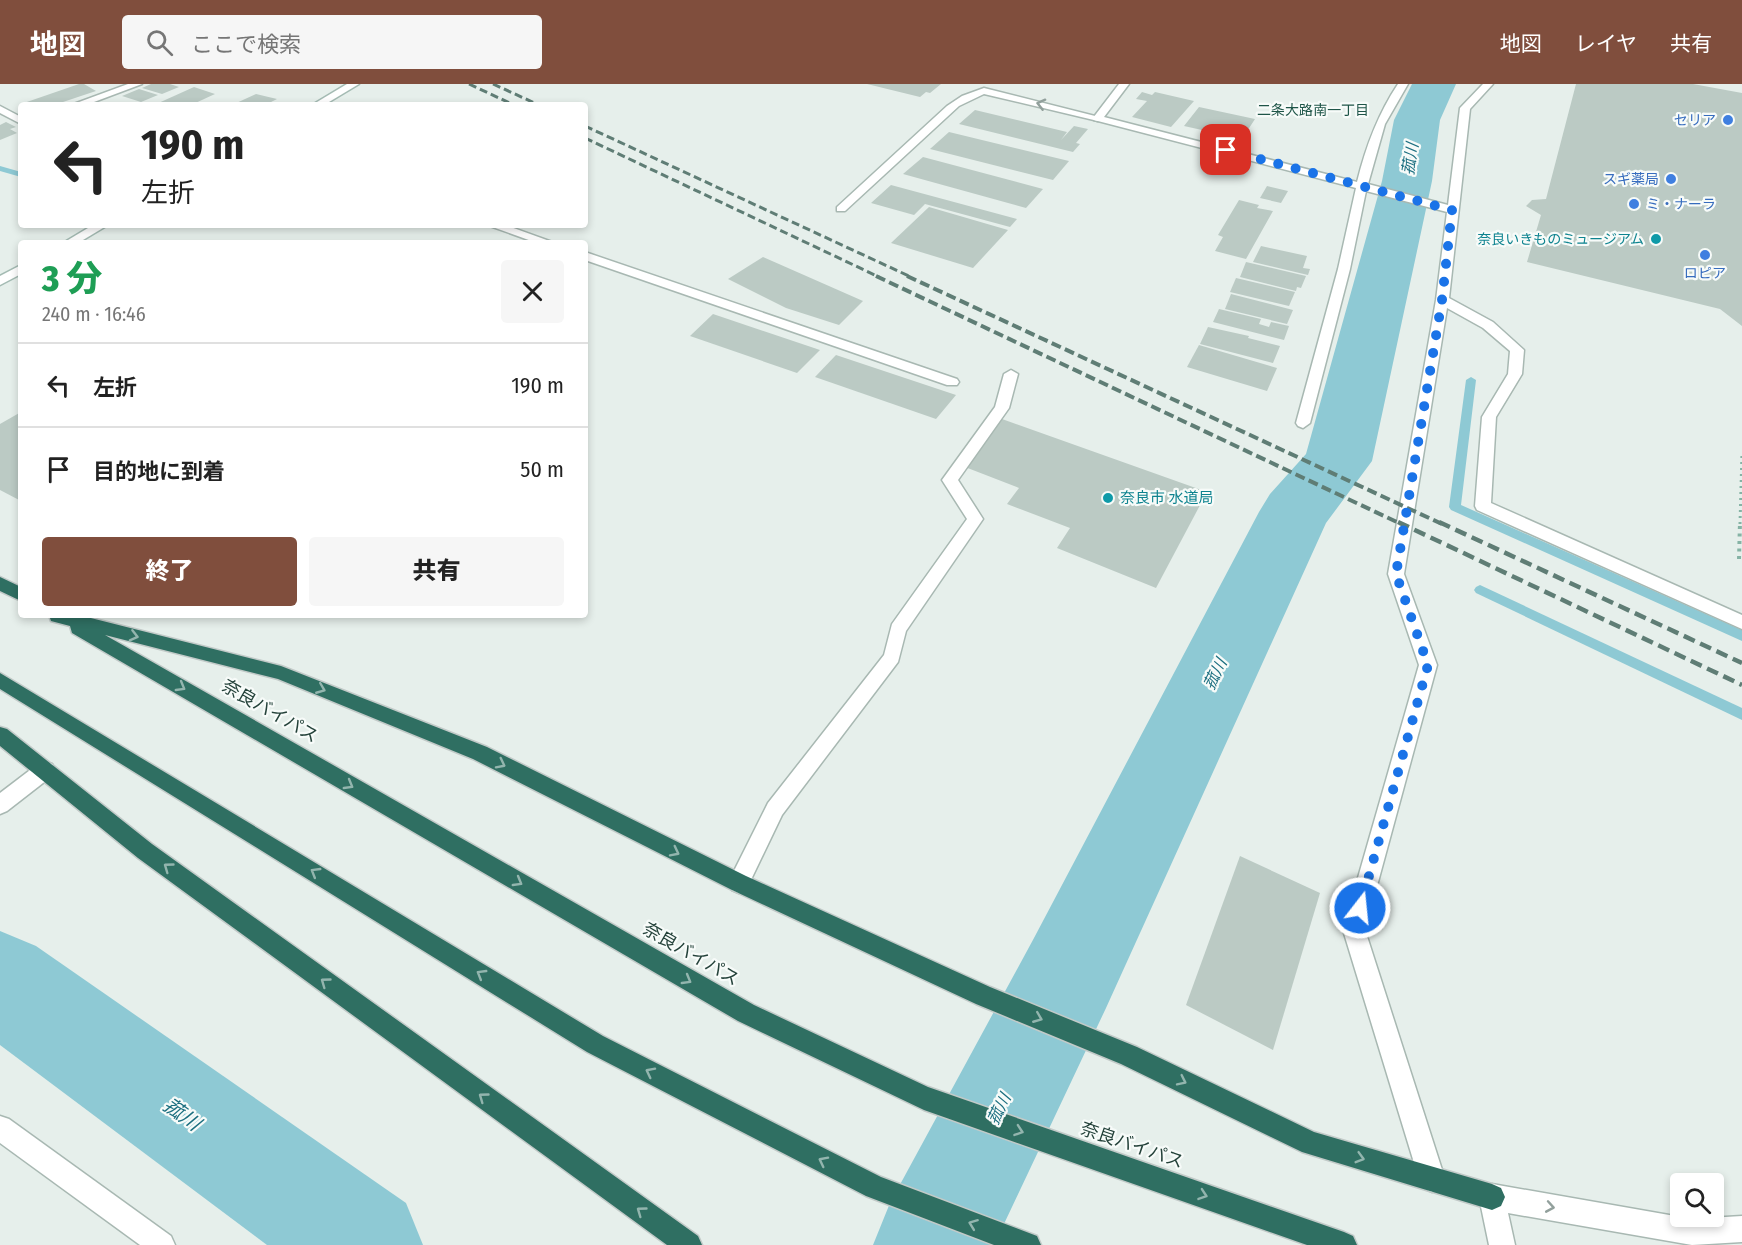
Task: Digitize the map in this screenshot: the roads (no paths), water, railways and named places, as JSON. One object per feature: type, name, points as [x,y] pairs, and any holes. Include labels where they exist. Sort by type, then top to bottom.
[{"type":"highway","points":[[0,583],[18,593]]},
{"type":"highway","name":"奈良バイパス","points":[[59,618],[746,1013],[924,1098],[1344,1245]]},
{"type":"highway","points":[[64,618],[281,673],[480,753],[739,883],[984,996],[1130,1055],[1311,1143],[1492,1197]]},
{"type":"highway","points":[[0,680],[596,1044],[875,1187],[1028,1245]]},
{"type":"highway","points":[[0,735],[145,851],[688,1245]]},
{"type":"street","points":[[85,102],[137,84]]},
{"type":"street","points":[[322,102],[354,84]]},
{"type":"street","points":[[1098,118],[1124,84]]},
{"type":"street","points":[[1303,423],[1344,268],[1361,187],[1385,110],[1402,84]]},
{"type":"street","points":[[1432,1179],[1354,930],[1428,665],[1396,574],[1442,300],[1465,108],[1488,84]]},
{"type":"street","points":[[841,209],[942,118],[951,106],[970,95],[984,92],[1098,118],[1452,210]]},
{"type":"street","points":[[0,109],[18,118]]},
{"type":"street","points":[[74,240],[96,228]]},
{"type":"street","points":[[502,228],[540,240]]},
{"type":"street","points":[[588,256],[952,382]]},
{"type":"street","points":[[0,280],[18,271]]},
{"type":"street","points":[[1442,300],[1488,325],[1517,350],[1515,374],[1489,417],[1483,506],[1742,622]]},
{"type":"street","points":[[739,883],[776,810],[892,657],[898,629],[975,519],[950,480],[1002,408],[1011,374]]},
{"type":"street","points":[[1703,605],[1742,615]]},
{"type":"street","points":[[0,805],[45,770]]},
{"type":"street","points":[[0,1128],[149,1241]]},
{"type":"street","points":[[1502,1245],[1492,1197],[1692,1232],[1742,1229]]},
{"type":"waterway","name":"菰川","points":[[932,1245],[1070,973],[1295,512],[1338,461],[1407,181],[1417,120],[1434,84]]},
{"type":"waterway","points":[[0,168],[18,174]]},
{"type":"waterway","points":[[1471,380],[1455,507],[1742,636]]},
{"type":"waterway","points":[[1480,590],[1742,714]]},
{"type":"waterway","name":"菰川","points":[[0,982],[364,1245]]},
{"type":"railway","points":[[469,84],[508,102]]},
{"type":"railway","points":[[493,84],[532,102]]},
{"type":"railway","points":[[588,127],[911,277]]},
{"type":"railway","points":[[588,139],[879,277]]},
{"type":"railway","points":[[876,276],[1401,524]]},
{"type":"railway","points":[[907,276],[1442,524]]},
{"type":"railway","points":[[1398,522],[1742,685]]},
{"type":"railway","points":[[1439,522],[1742,663]]},
{"type":"place","name":"セリア","points":[[1728,120]]},
{"type":"place","name":"スギ薬局","points":[[1671,179]]},
{"type":"place","name":"ミ・ナーラ","points":[[1634,204]]},
{"type":"place","name":"奈良いきものミュージアム","points":[[1656,239]]},
{"type":"place","name":"ロピア","points":[[1705,255]]},
{"type":"place","name":"奈良市 水道局","points":[[1108,498]]},
{"type":"district","name":"二条大路南一丁目","points":[[1313,110]]}]
